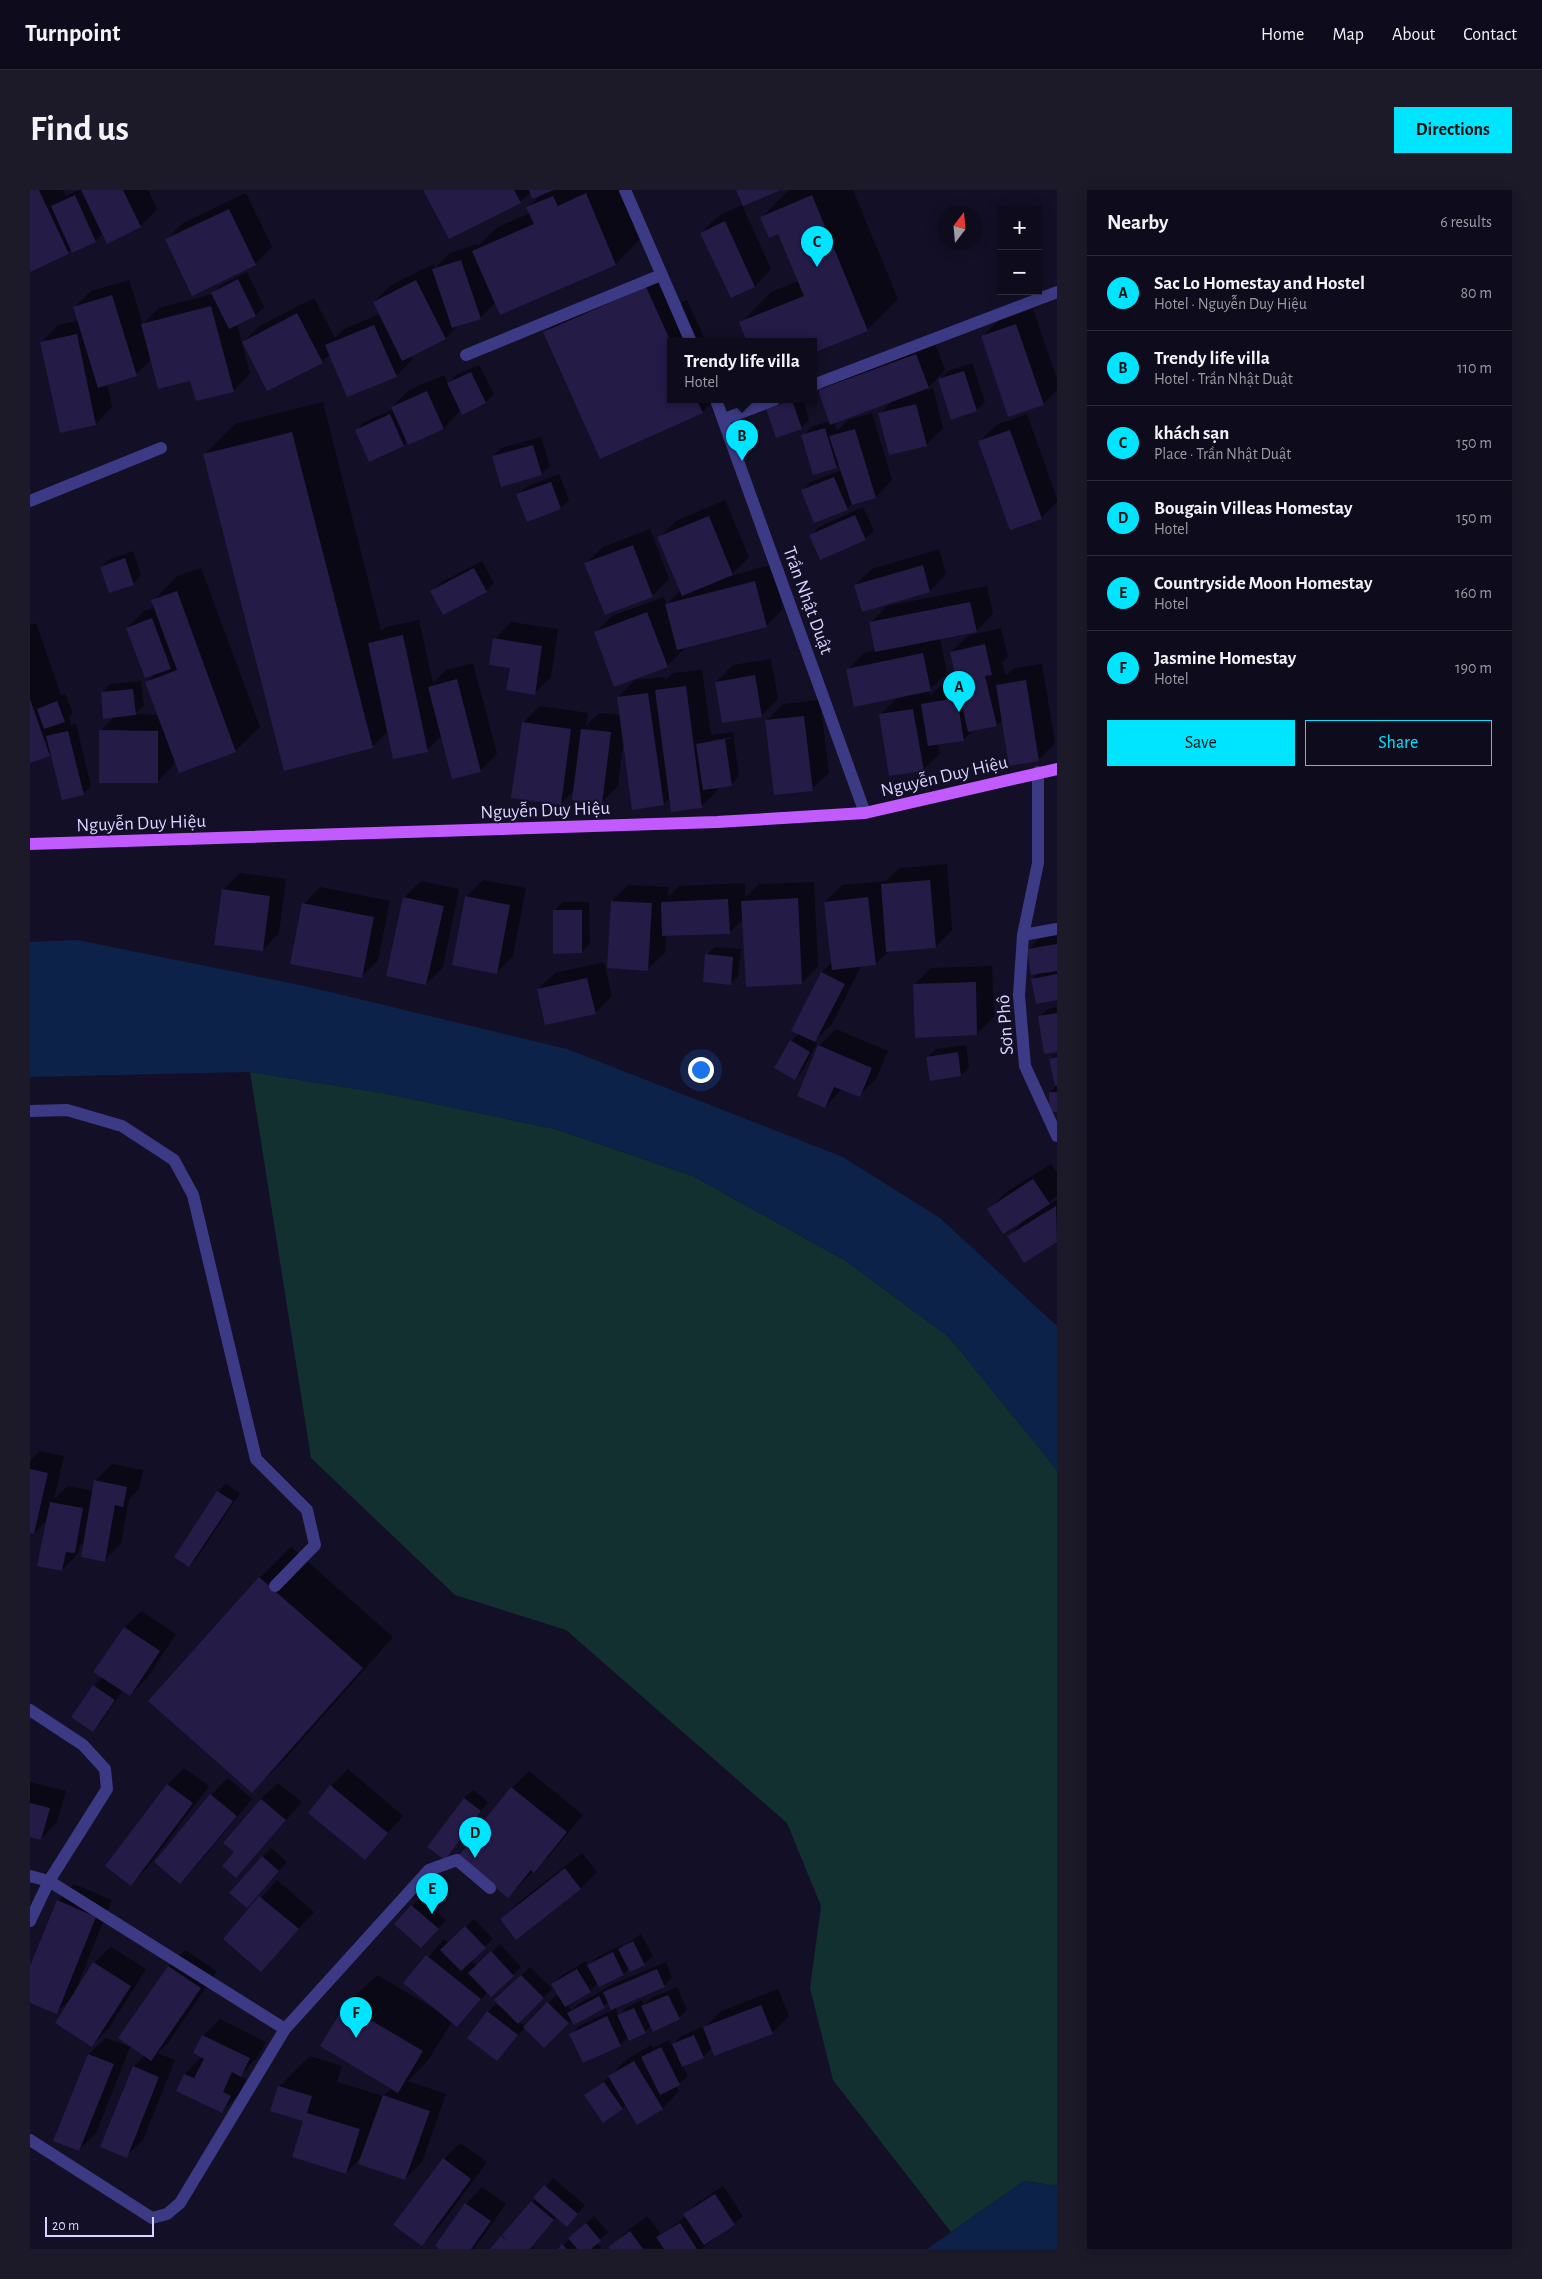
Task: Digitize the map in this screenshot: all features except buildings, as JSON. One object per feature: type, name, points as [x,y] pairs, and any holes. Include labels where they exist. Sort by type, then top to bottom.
[{"type":"main road","name":"Nguyễn Duy Hiệu","points":[[30,844],[717,822],[865,812],[1057,768]]},
{"type":"street","points":[[625,190],[689,338]]},
{"type":"street","points":[[466,355],[661,275]]},
{"type":"street","points":[[817,383],[1057,292]]},
{"type":"street","name":"Trần Nhật Duật","points":[[717,403],[865,812]]},
{"type":"street","points":[[724,419],[766,403]]},
{"type":"street","points":[[30,501],[161,448]]},
{"type":"street","name":"Sơn Phô","points":[[1038,772],[1038,863],[1023,935],[1019,995],[1025,1066],[1057,1136]]},
{"type":"street","points":[[1023,935],[1057,929]]},
{"type":"street","points":[[30,1111],[67,1110],[122,1126],[174,1160],[193,1195],[256,1459],[307,1510],[315,1545],[275,1586]]},
{"type":"street","points":[[30,1710],[83,1744],[105,1769],[107,1789],[49,1881],[30,1921]]},
{"type":"street","points":[[30,2140],[152,2218],[167,2214],[180,2202],[285,2029],[430,1870],[457,1860],[490,1888]]},
{"type":"street","points":[[30,1876],[49,1881],[285,2029]]},
{"type":"green space","points":[[250,1072],[383,1093],[555,1129],[693,1176],[846,1261],[949,1337],[1057,1470],[1057,2186],[1024,2181],[951,2232],[833,2080],[810,1988],[821,1906],[787,1823],[566,1630],[455,1595],[311,1458]]},
{"type":"water","points":[[77,940],[305,986],[567,1049],[843,1157],[940,1218],[1057,1326],[1057,1470],[949,1337],[846,1261],[693,1176],[555,1129],[383,1093],[250,1072],[30,1077],[30,942]]},
{"type":"water","points":[[1024,2181],[1057,2186],[1057,2249],[927,2249]]},
{"type":"place","name":"khách sạn","points":[[817,267]]},
{"type":"place","name":"Trendy life villa","points":[[742,461]]},
{"type":"place","name":"Sac Lo Homestay and Hostel","points":[[959,712]]},
{"type":"place","name":"Bougain Villeas Homestay","points":[[475,1858]]},
{"type":"place","name":"Countryside Moon Homestay","points":[[432,1914]]},
{"type":"place","name":"Jasmine Homestay","points":[[356,2038]]}]
